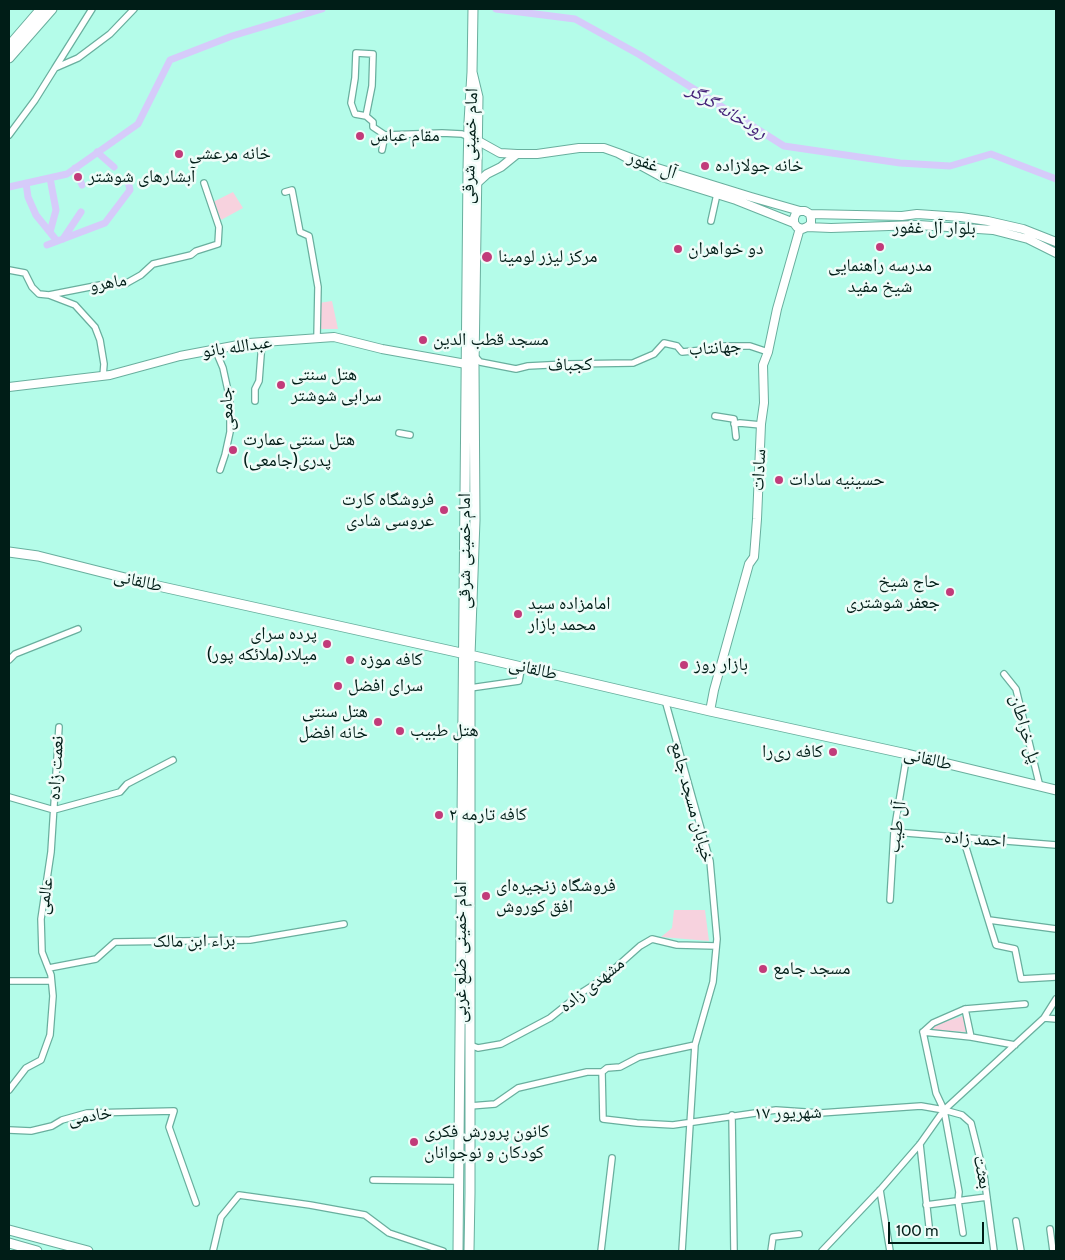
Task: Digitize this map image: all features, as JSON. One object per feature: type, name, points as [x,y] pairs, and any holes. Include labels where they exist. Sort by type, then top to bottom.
[{"type":"main road","points":[[9,46],[41,9]]},
{"type":"main road","points":[[9,58],[52,9]]},
{"type":"main road","name":"امام خمینی شرقی","points":[[467,654],[475,520],[470,365],[473,138],[478,98],[472,72],[473,9]]},
{"type":"main road","name":"امام خمینی شرقی","points":[[470,365],[474,355],[476,184],[473,138]]},
{"type":"main road","name":"طالقانی","points":[[9,552],[38,556],[149,584],[908,754],[1056,790]]},
{"type":"main road","name":"امام خمینی ضلع غربی","points":[[467,654],[470,688],[469,1251]]},
{"type":"main road","name":"امام خمینی ضلع غربی","points":[[458,1251],[467,654]]},
{"type":"main road","points":[[9,1232],[88,1251]]},
{"type":"main road","points":[[9,1243],[37,1251]]},
{"type":"street","points":[[9,135],[35,100],[92,9]]},
{"type":"street","points":[[55,68],[78,58],[110,34],[134,9]]},
{"type":"street","points":[[366,116],[372,86],[373,54],[356,53],[355,78],[350,103],[355,114],[366,116],[373,122],[374,127],[385,135],[442,133],[462,134],[473,138]]},
{"type":"street","points":[[382,150],[385,135]]},
{"type":"street","name":"آل غفور","points":[[473,138],[486,147],[500,153],[537,154],[587,148],[604,148],[654,167],[800,210]]},
{"type":"street","name":"آل غفور","points":[[618,153],[662,178],[717,194],[800,226]]},
{"type":"street","points":[[476,184],[516,154]]},
{"type":"street","name":"ماهرو","points":[[49,295],[100,285],[125,284],[141,275],[153,264],[191,255],[196,251],[218,244],[219,227],[204,183]]},
{"type":"street","points":[[285,192],[292,190],[300,232],[310,236],[318,287],[317,338]]},
{"type":"street","points":[[711,221],[717,194]]},
{"type":"street","points":[[800,210],[810,214],[811,224],[800,226],[794,218],[800,210]]},
{"type":"street","name":"بلوار آل غفور","points":[[810,214],[902,216],[917,214],[961,217],[1023,229],[1056,242]]},
{"type":"street","name":"بلوار آل غفور","points":[[800,226],[831,228],[918,226],[993,230],[1028,239],[1056,252]]},
{"type":"street","name":"سادات","points":[[710,711],[714,690],[749,564],[754,557],[761,425],[764,403],[763,365],[800,226]]},
{"type":"street","points":[[9,270],[25,273],[38,294],[49,295],[75,304],[95,327],[100,340],[104,364],[102,376]]},
{"type":"street","name":"عبدالله بانو","points":[[9,387],[102,376],[215,349],[262,342],[334,337],[470,365]]},
{"type":"street","points":[[255,401],[255,389],[259,381],[262,342]]},
{"type":"street","name":"کجباف","points":[[474,355],[480,362],[516,369],[528,366],[567,364],[633,364],[654,354],[664,344]]},
{"type":"street","name":"جهانتاب","points":[[664,344],[677,346],[682,352],[718,346],[750,346],[768,352]]},
{"type":"street","name":"جامعی","points":[[215,349],[223,368],[230,400],[230,432],[220,470]]},
{"type":"street","points":[[715,416],[734,419],[736,437]]},
{"type":"street","points":[[734,424],[761,425]]},
{"type":"street","points":[[398,433],[410,435]]},
{"type":"street","points":[[9,660],[15,654],[78,629]]},
{"type":"street","points":[[470,688],[518,681],[521,670]]},
{"type":"street","name":"پل خراطان","points":[[1004,674],[1016,689],[1040,787]]},
{"type":"street","name":"خیابان مسجد جامع","points":[[665,700],[710,861],[716,946]]},
{"type":"street","name":"نعمت زاده","points":[[54,810],[59,727]]},
{"type":"street","name":"آل طیب","points":[[890,900],[894,832],[908,754]]},
{"type":"street","points":[[9,797],[54,810],[120,792],[127,784],[173,760]]},
{"type":"street","name":"عالمی","points":[[9,1090],[26,1068],[41,1060],[50,1035],[53,996],[49,968],[42,952],[41,919],[51,852],[54,810]]},
{"type":"street","name":"احمد زاده","points":[[894,832],[1056,845]]},
{"type":"street","points":[[963,838],[996,945],[1015,949],[1021,979],[1056,977]]},
{"type":"street","points":[[989,920],[1056,929]]},
{"type":"street","name":"براء ابن مالک","points":[[49,968],[96,959],[115,942],[250,940],[344,924]]},
{"type":"street","name":"مشهدی زاده","points":[[470,1044],[478,1048],[501,1044],[550,1018],[652,939],[677,945],[716,946]]},
{"type":"street","points":[[682,1251],[692,1122],[695,1046],[713,982],[716,946]]},
{"type":"street","points":[[9,981],[51,981]]},
{"type":"street","points":[[822,1251],[880,1190],[920,1144],[944,1110],[1044,1018],[1056,999]]},
{"type":"street","points":[[923,1032],[933,1023],[965,1009],[1025,1004]]},
{"type":"street","points":[[965,1009],[971,1037]]},
{"type":"street","points":[[1044,1018],[1056,1018]]},
{"type":"street","points":[[923,1032],[971,1037],[1014,1045]]},
{"type":"street","points":[[923,1032],[936,1093],[944,1110],[959,1192],[958,1201],[963,1233]]},
{"type":"street","points":[[460,1044],[470,1044]]},
{"type":"street","points":[[470,1106],[495,1104],[518,1088],[588,1072],[602,1072],[607,1068],[620,1067],[639,1057],[695,1046]]},
{"type":"street","name":"۱۷ شهریور","points":[[602,1072],[603,1119],[637,1123],[673,1125],[776,1110],[820,1113],[922,1106],[944,1110]]},
{"type":"street","name":"خادمی","points":[[9,1130],[31,1131],[52,1126],[62,1120],[87,1113],[174,1110],[170,1127],[196,1204]]},
{"type":"street","name":"بعثت","points":[[944,1110],[962,1115],[972,1123],[984,1175],[994,1251]]},
{"type":"street","points":[[732,1116],[734,1251]]},
{"type":"street","points":[[920,1144],[930,1235]]},
{"type":"street","points":[[601,1251],[612,1158]]},
{"type":"street","points":[[373,1180],[459,1181]]},
{"type":"street","points":[[880,1190],[890,1251]]},
{"type":"street","points":[[213,1251],[221,1218],[239,1195],[365,1215],[389,1233],[443,1251]]},
{"type":"street","points":[[926,1205],[987,1197]]},
{"type":"street","points":[[1016,1221],[1021,1251]]},
{"type":"street","points":[[1050,1229],[1054,1251]]},
{"type":"street","points":[[771,1251],[773,1237],[799,1234]]},
{"type":"shaded area","points":[[233,192],[243,208],[221,220],[213,202]]},
{"type":"shaded area","points":[[332,301],[338,329],[318,329],[319,303]]},
{"type":"shaded area","points":[[674,910],[705,910],[709,941],[661,937],[672,928]]},
{"type":"shaded area","points":[[963,1016],[966,1032],[934,1030],[933,1027],[938,1024]]},
{"type":"waterway","name":"رودخانه گرگر","points":[[9,187],[67,174],[138,124],[170,60],[232,36],[322,9]]},
{"type":"waterway","name":"رودخانه گرگر","points":[[496,9],[575,19],[640,55],[784,146],[900,163],[950,166],[991,154],[1056,179]]},
{"type":"waterway","points":[[97,152],[114,167]]},
{"type":"waterway","points":[[75,168],[82,185]]},
{"type":"waterway","points":[[50,178],[56,210],[50,232]]},
{"type":"waterway","points":[[47,245],[105,223],[130,190],[128,181]]},
{"type":"waterway","points":[[26,183],[28,197],[36,215],[57,241]]},
{"type":"waterway","points":[[63,239],[81,212]]},
{"type":"place","name":"مقام عباس","points":[[360,136]]},
{"type":"place","name":"خانه مرعشی","points":[[179,154]]},
{"type":"place","name":"خانه جولازاده","points":[[705,166]]},
{"type":"place","name":"آبشارهای شوشتر","points":[[78,177]]},
{"type":"place","name":"مدرسه راهنمایی شیخ مفید","points":[[880,247]]},
{"type":"place","name":"دو خواهران","points":[[678,249]]},
{"type":"place","name":"مرکز لیزر لومینا","points":[[487,257]]},
{"type":"place","name":"مسجد قطب الدین","points":[[423,340]]},
{"type":"place","name":"هتل سنتی سرابی شوشتر","points":[[281,385]]},
{"type":"place","name":"هتل سنتی عمارت پدری(جامعی)","points":[[233,450]]},
{"type":"place","name":"حسینیه سادات","points":[[779,480]]},
{"type":"place","name":"فروشگاه کارت عروسی شادی","points":[[444,510]]},
{"type":"place","name":"حاج شیخ جعفر شوشتری","points":[[950,592]]},
{"type":"place","name":"امامزاده سید محمد بازار","points":[[518,614]]},
{"type":"place","name":"پرده سرای میلاد(ملائکه پور)","points":[[327,644]]},
{"type":"place","name":"کافه موزه","points":[[350,660]]},
{"type":"place","name":"بازار روز","points":[[684,665]]},
{"type":"place","name":"سرای افضل","points":[[338,686]]},
{"type":"place","name":"هتل سنتی خانه افضل","points":[[378,722]]},
{"type":"place","name":"هتل طبیب","points":[[400,731]]},
{"type":"place","name":"کافه‌ ری‌را","points":[[833,752]]},
{"type":"place","name":"کافه تارمه ۲","points":[[439,815]]},
{"type":"place","name":"فروشگاه زنجیره‌ای افق کوروش","points":[[486,896]]},
{"type":"place","name":"مسجد جامع","points":[[763,969]]},
{"type":"place","name":"کانون پرورش فکری کودکان و نوجوانان","points":[[414,1142]]}]
